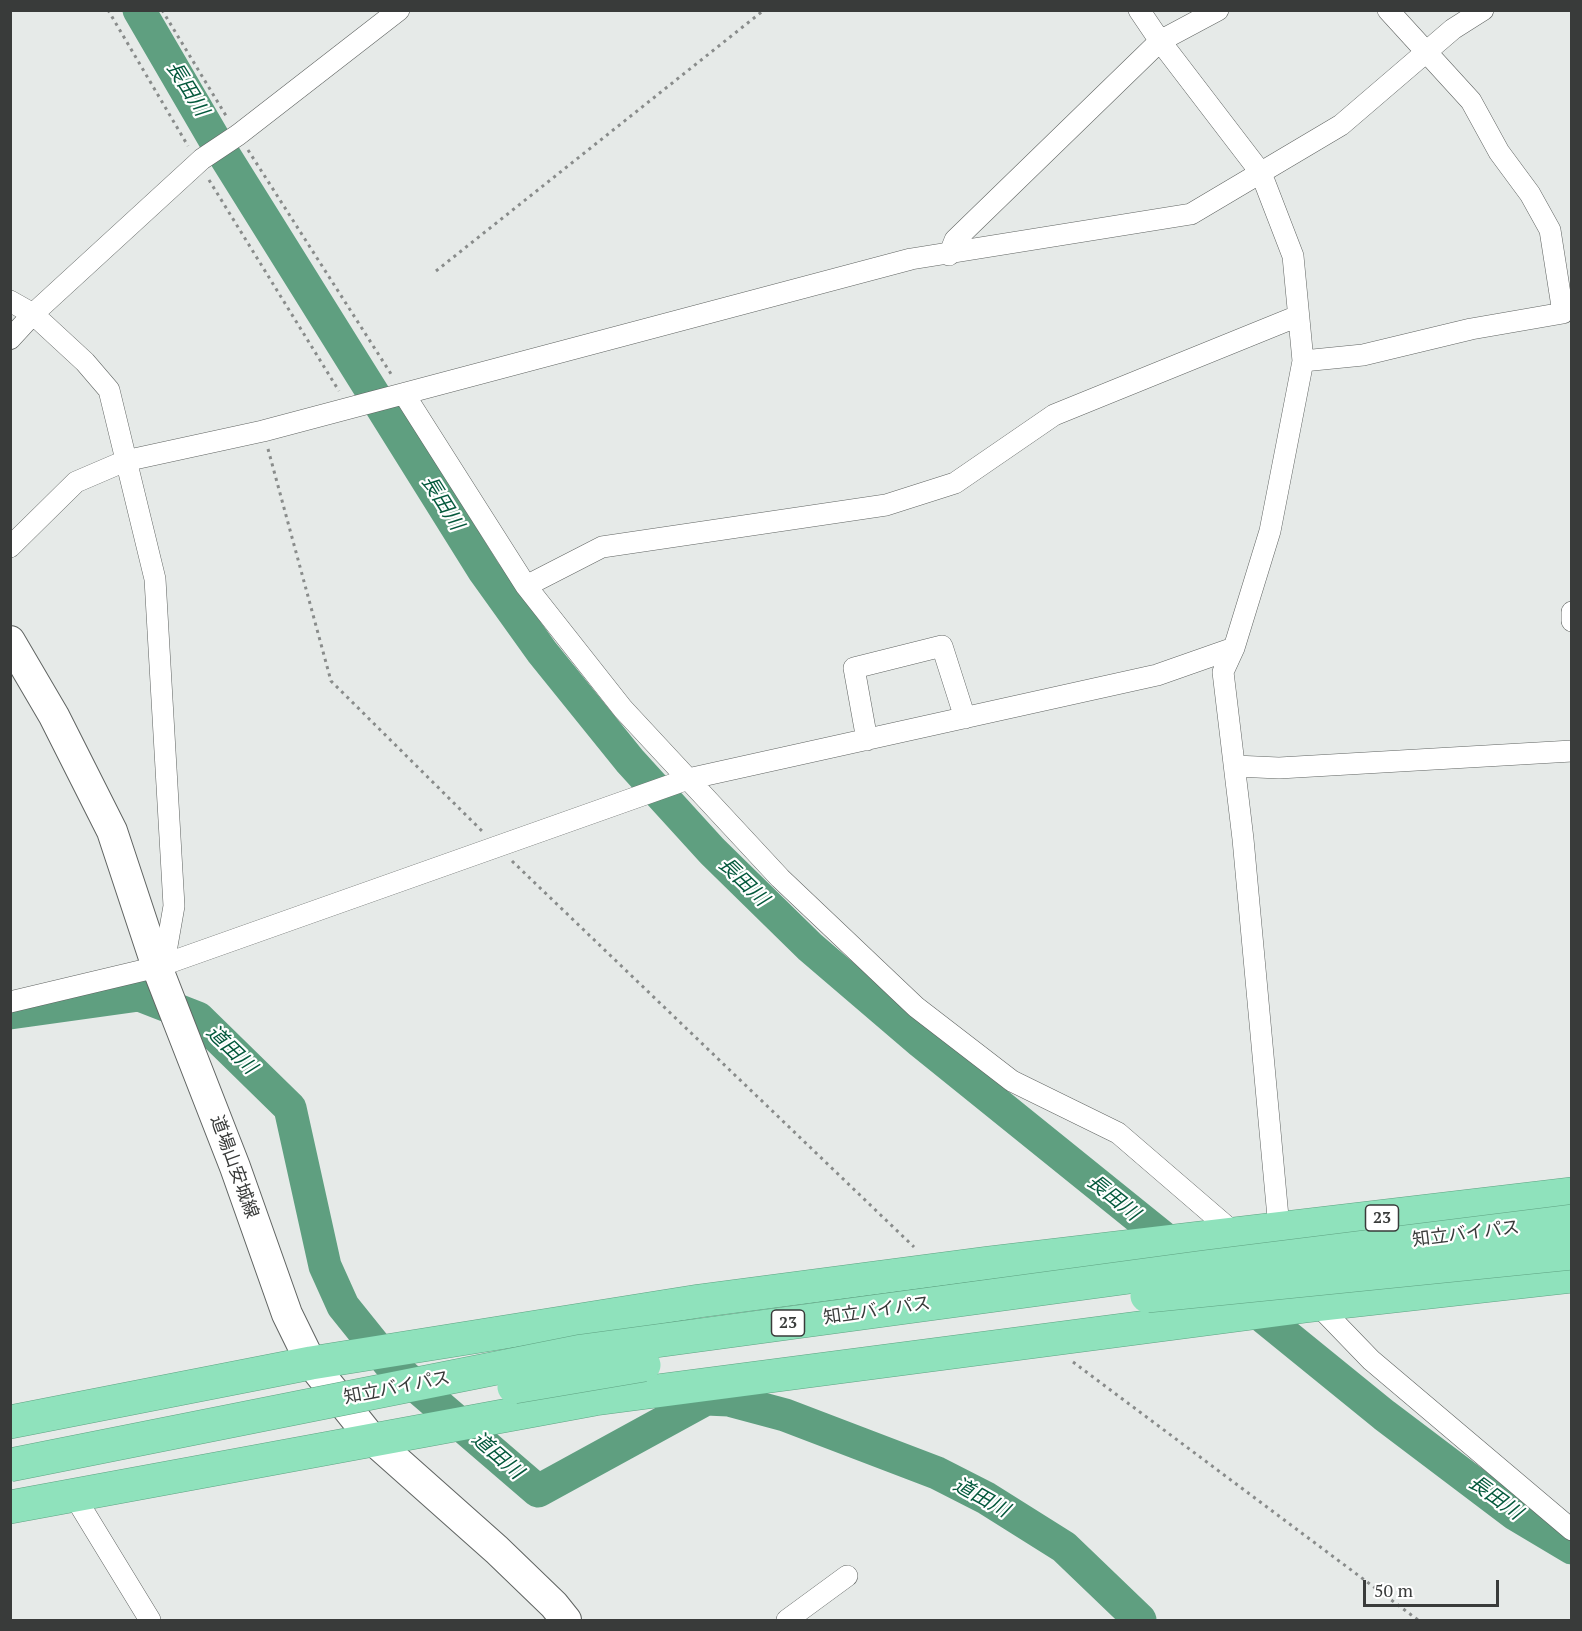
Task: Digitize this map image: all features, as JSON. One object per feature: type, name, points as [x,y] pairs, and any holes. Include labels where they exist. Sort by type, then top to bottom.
[{"type":"highway","name":"23","points":[[10,1422],[311,1363],[699,1301],[1192,1238],[1279,1228],[1294,1229],[1572,1194]]},
{"type":"highway","name":"知立バイパス","points":[[10,1465],[582,1351],[1204,1267],[1572,1221]]},
{"type":"highway","name":"知立バイパス","points":[[10,1481],[338,1418],[625,1367],[1157,1295],[1572,1253]]},
{"type":"highway","points":[[10,1507],[371,1438],[595,1399],[1193,1321],[1572,1276]]},
{"type":"main road","name":"道場山安城線","points":[[10,641],[54,716],[112,831],[287,1314],[311,1363],[371,1438],[497,1550],[554,1605],[566,1620]]},
{"type":"street","points":[[10,339],[33,314],[200,161],[238,135],[399,10]]},
{"type":"street","points":[[1139,10],[1261,173],[1293,256],[1303,362],[1270,531],[1234,648],[1223,672],[1235,766],[1279,1228]]},
{"type":"street","points":[[948,255],[955,240],[1160,41],[1218,10]]},
{"type":"street","points":[[1303,362],[1363,355],[1471,329],[1563,313],[1550,230],[1471,101],[1389,10]]},
{"type":"street","points":[[10,547],[76,482],[125,461],[263,431],[350,409],[910,259],[948,255],[1191,214],[1341,125],[1425,51],[1453,29],[1483,10]]},
{"type":"street","points":[[10,301],[33,314],[84,362],[109,390],[155,579],[174,906],[161,965]]},
{"type":"street","points":[[526,586],[602,547],[886,505],[955,483],[1054,415],[1298,316]]},
{"type":"street","points":[[404,394],[526,586],[623,709],[780,878],[916,1007],[1012,1081],[1118,1133],[1234,1233],[1371,1360],[1572,1530]]},
{"type":"street","points":[[1571,620],[1572,612]]},
{"type":"street","points":[[867,740],[854,668],[942,646],[965,718]]},
{"type":"street","points":[[10,1002],[161,965],[688,779],[1157,675],[1234,648]]},
{"type":"street","points":[[1235,766],[1279,768],[1572,751]]},
{"type":"street","points":[[73,1494],[150,1620]]},
{"type":"street","points":[[787,1620],[848,1576]]},
{"type":"path","points":[[108,10],[350,409]]},
{"type":"path","points":[[162,10],[238,135],[404,394]]},
{"type":"path","points":[[436,272],[764,10]]},
{"type":"path","points":[[263,431],[331,681],[498,847],[916,1249]]},
{"type":"path","points":[[1068,1358],[1418,1620]]},
{"type":"waterway","name":"長田川","points":[[139,10],[213,137],[484,571],[542,652],[630,761],[712,851],[810,947],[921,1042],[1185,1255]]},
{"type":"waterway","name":"道田川","points":[[10,1013],[139,995],[198,1018],[290,1108],[325,1266],[343,1306],[388,1362],[538,1491],[706,1399],[729,1400],[785,1415],[937,1473],[986,1498],[1064,1547],[1140,1620]]},
{"type":"waterway","name":"長田川","points":[[1240,1298],[1384,1415],[1515,1514],[1572,1548]]}]
